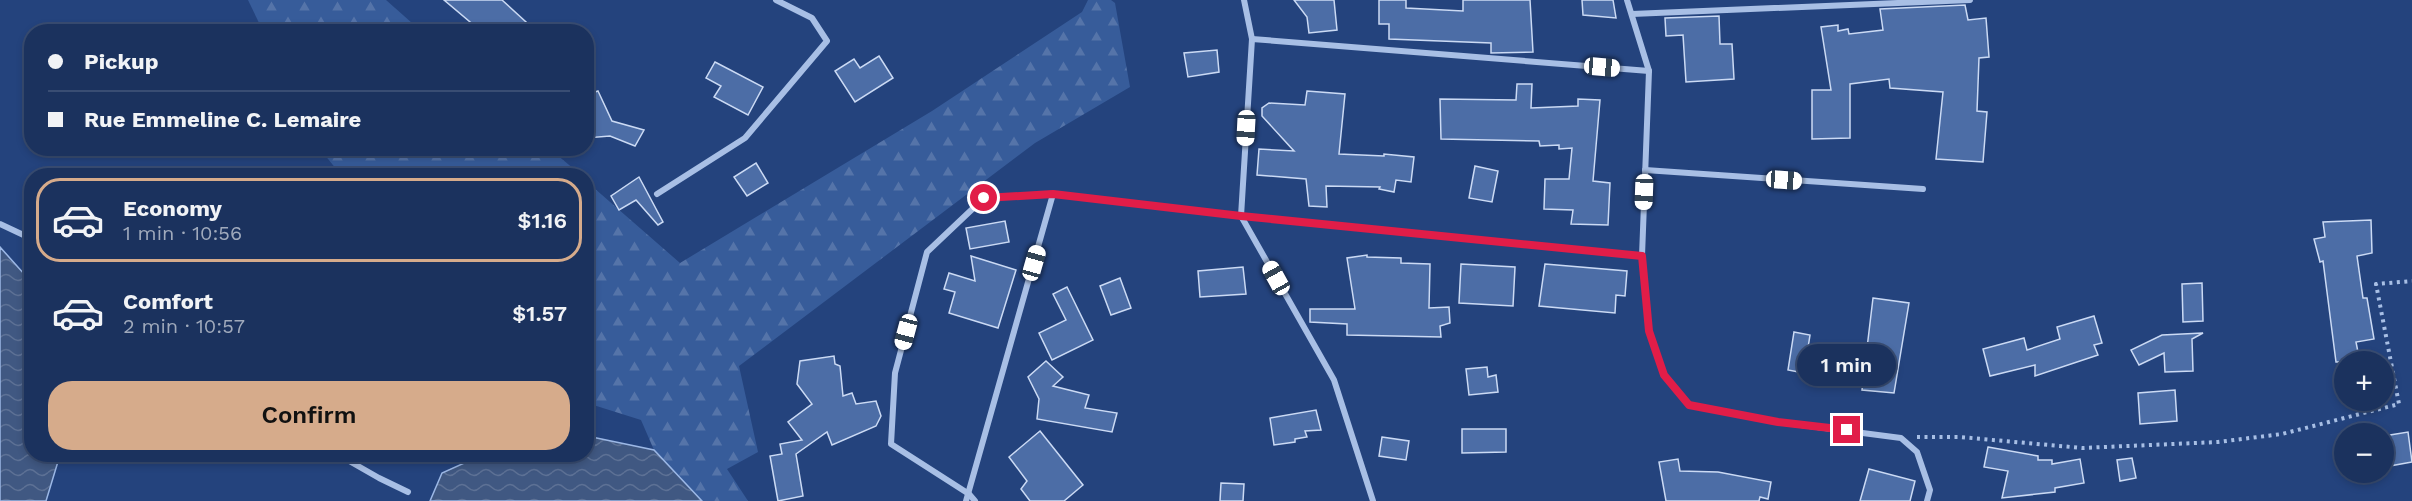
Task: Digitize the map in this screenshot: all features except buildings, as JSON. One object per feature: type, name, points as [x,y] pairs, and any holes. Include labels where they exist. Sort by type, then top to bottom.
[{"type":"street","points":[[657,194],[745,138],[827,41],[812,18],[776,0]]},
{"type":"street","points":[[1244,0],[1252,39],[1241,216],[1334,380],[1372,501]]},
{"type":"street","points":[[1627,0],[1649,71],[1642,256],[1649,331],[1664,375],[1689,405],[1778,422],[1901,438],[1917,452],[1930,490],[1927,501]]},
{"type":"street","points":[[1632,14],[1970,0]]},
{"type":"street","points":[[1252,39],[1649,71]]},
{"type":"street","points":[[1645,170],[1923,189]]},
{"type":"street","points":[[967,497],[1053,194]]},
{"type":"street","points":[[975,501],[891,444],[895,373],[927,252],[984,198],[1053,194],[1241,216],[1642,256]]},
{"type":"street","points":[[0,224],[24,235]]},
{"type":"street","points":[[351,462],[408,492]]},
{"type":"path","points":[[1901,438],[1960,437],[2082,448],[2218,442],[2282,434],[2399,404],[2376,284],[2412,281]]},
{"type":"green space","points":[[248,0],[386,0],[413,24],[260,24]]},
{"type":"green space","points":[[1088,0],[1111,0],[1115,3],[1130,87],[1035,143],[739,366],[758,452],[727,469],[748,501],[702,501],[654,450],[641,420],[594,405],[594,188],[680,263],[932,111],[1082,12]]},
{"type":"green space","points":[[326,156],[558,156],[573,168],[335,168]]},
{"type":"water","points":[[0,247],[24,274],[24,462],[58,462],[46,501],[0,501]]},
{"type":"water","points":[[594,437],[654,450],[702,501],[430,501],[442,473],[466,462],[594,462]]},
{"type":"route","points":[[984,198],[1053,194],[1241,216],[1642,256],[1649,331],[1664,375],[1689,405],[1778,422],[1847,430]]}]
